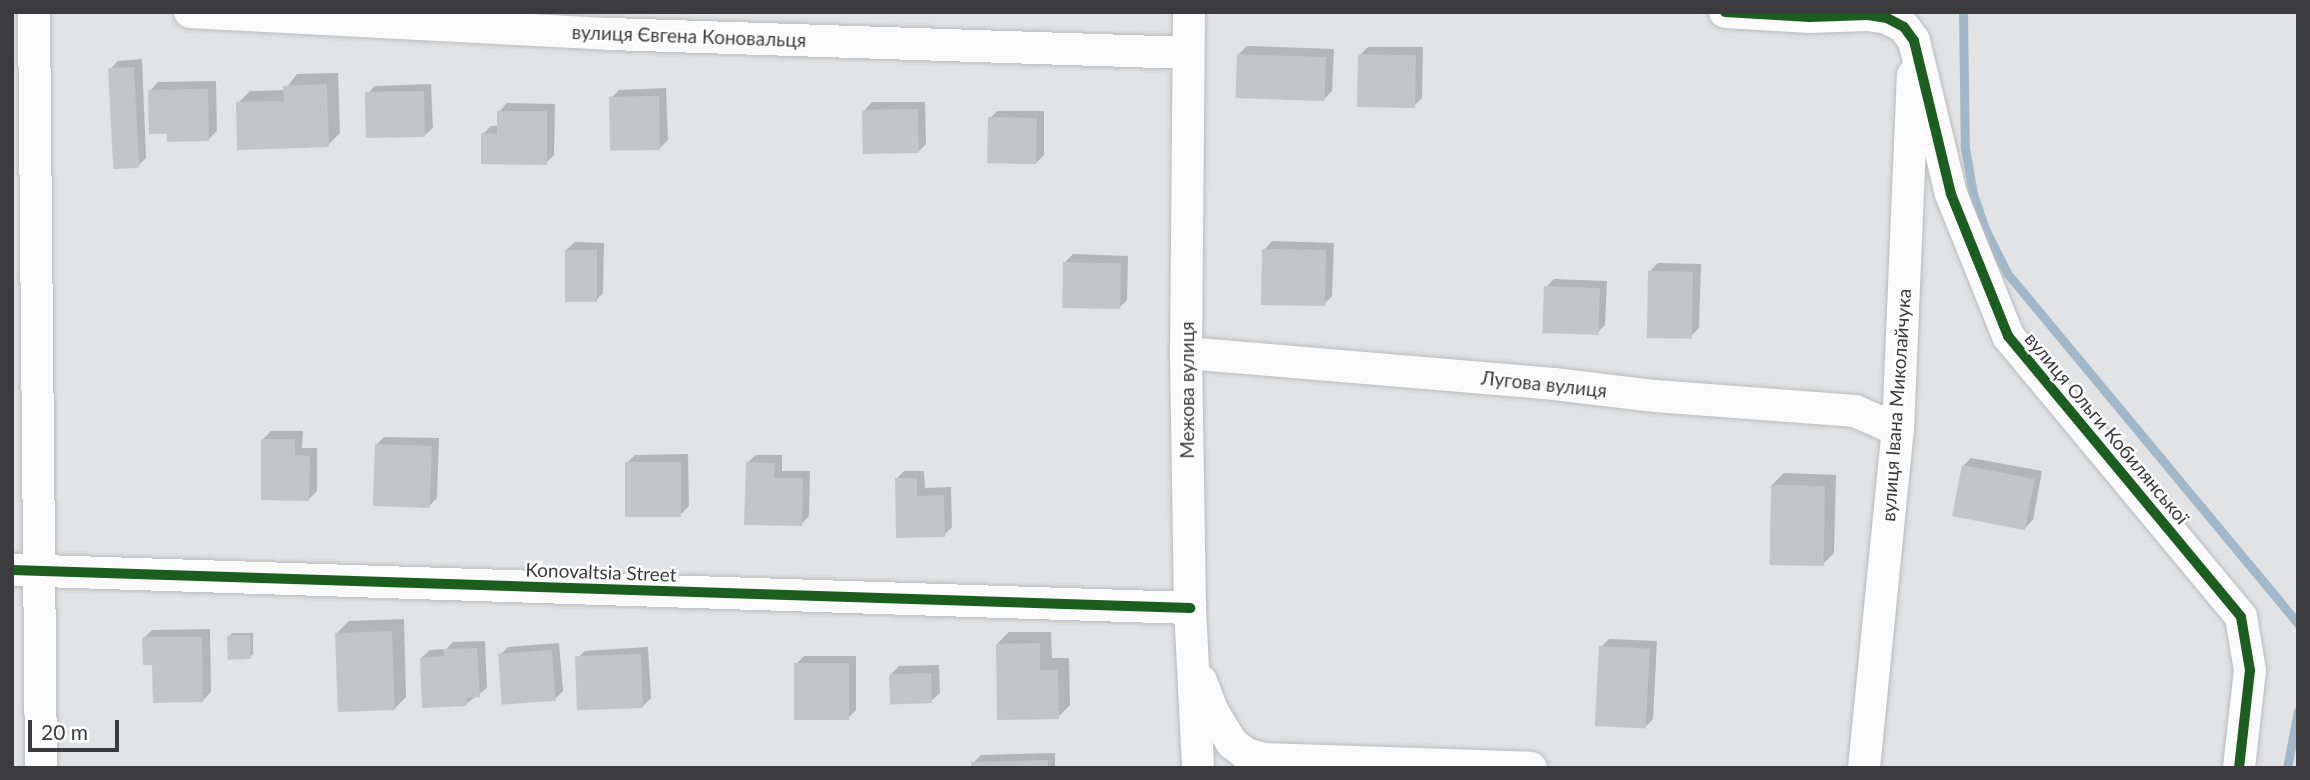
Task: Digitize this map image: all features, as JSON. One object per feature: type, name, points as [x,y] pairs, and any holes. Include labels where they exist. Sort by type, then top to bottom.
[{"type":"street","points":[[34,12],[26,570],[41,768]]},
{"type":"street","name":"вулиця Євгена Коновальця","points":[[190,12],[610,34],[1188,53]]},
{"type":"street","name":"Межова вулиця","points":[[1189,12],[1186,353],[1190,608],[1198,768]]},
{"type":"street","points":[[1725,12],[1810,17],[1877,16],[1904,27],[1917,50]]},
{"type":"street","name":"вулиця Івана Миколайчука","points":[[1864,768],[1898,430],[1917,50]]},
{"type":"street","name":"вулиця Ольги Кобилянської","points":[[1917,50],[1951,194],[2008,337],[2241,617],[2250,670],[2239,768]]},
{"type":"street","name":"Лугова вулиця","points":[[1186,353],[1554,384],[1655,396],[1855,411],[1898,430]]},
{"type":"street","name":"Konovaltsia Street","points":[[26,570],[1190,608]]},
{"type":"street","points":[[1192,660],[1212,710],[1232,743],[1246,754],[1265,759],[1531,768]]},
{"type":"building","points":[[1237,54],[1326,57],[1324,101],[1235,98]]},
{"type":"building","points":[[1358,54],[1416,55],[1415,108],[1357,107]]},
{"type":"building","points":[[134,67],[139,168],[113,169],[108,68]]},
{"type":"building","points":[[327,84],[329,147],[237,150],[236,102],[284,101],[283,86]]},
{"type":"building","points":[[208,89],[209,141],[167,142],[167,134],[149,134],[148,90]]},
{"type":"building","points":[[424,91],[425,137],[366,138],[365,92]]},
{"type":"building","points":[[659,96],[660,150],[610,151],[609,97]]},
{"type":"building","points":[[918,109],[919,153],[863,154],[862,110]]},
{"type":"building","points":[[497,111],[547,111],[547,165],[481,164],[481,133],[497,134]]},
{"type":"building","points":[[988,117],[1037,118],[1036,164],[987,163]]},
{"type":"building","points":[[1262,249],[1326,250],[1325,306],[1261,305]]},
{"type":"building","points":[[565,250],[597,250],[597,302],[565,302]]},
{"type":"building","points":[[1063,262],[1121,263],[1120,309],[1062,308]]},
{"type":"building","points":[[1648,271],[1693,272],[1692,339],[1647,338]]},
{"type":"building","points":[[1544,286],[1600,288],[1598,335],[1542,333]]},
{"type":"building","points":[[261,439],[295,439],[295,455],[310,456],[309,501],[261,500]]},
{"type":"building","points":[[375,444],[432,446],[430,508],[373,506]]},
{"type":"building","points":[[625,462],[681,462],[681,517],[625,517]]},
{"type":"building","points":[[746,462],[775,463],[774,478],[803,478],[802,526],[744,525]]},
{"type":"building","points":[[1962,465],[2035,479],[2025,530],[1952,516]]},
{"type":"building","points":[[895,478],[917,478],[917,496],[944,495],[945,537],[896,538]]},
{"type":"building","points":[[1771,485],[1825,486],[1824,566],[1770,565]]},
{"type":"building","points":[[392,631],[395,710],[338,712],[335,633]]},
{"type":"building","points":[[250,635],[251,659],[228,660],[227,636]]},
{"type":"building","points":[[142,637],[202,637],[203,702],[153,703],[152,665],[143,665]]},
{"type":"building","points":[[1040,643],[1040,670],[1058,670],[1059,719],[997,720],[996,644]]},
{"type":"building","points":[[1599,646],[1650,649],[1646,729],[1595,726]]},
{"type":"building","points":[[477,648],[480,697],[467,698],[467,706],[422,708],[420,658],[444,656],[443,649]]},
{"type":"building","points":[[552,650],[556,701],[502,705],[498,654]]},
{"type":"building","points":[[641,654],[643,708],[577,710],[575,656]]},
{"type":"building","points":[[794,663],[849,663],[849,720],[794,720]]},
{"type":"building","points":[[931,673],[932,703],[890,704],[889,674]]},
{"type":"building","points":[[1048,760],[1048,768],[971,768],[971,762]]},
{"type":"waterway","points":[[1963,12],[1965,148],[1973,194],[1986,231],[2007,273],[2298,624]]},
{"type":"waterway","points":[[2287,768],[2298,711]]},
{"type":"cycle path","points":[[1725,12],[1810,17],[1868,15],[1887,18],[1904,27],[1914,41],[1951,194],[2008,336],[2241,617],[2250,670],[2239,768]]},
{"type":"cycle path","points":[[12,570],[1190,608]]}]
